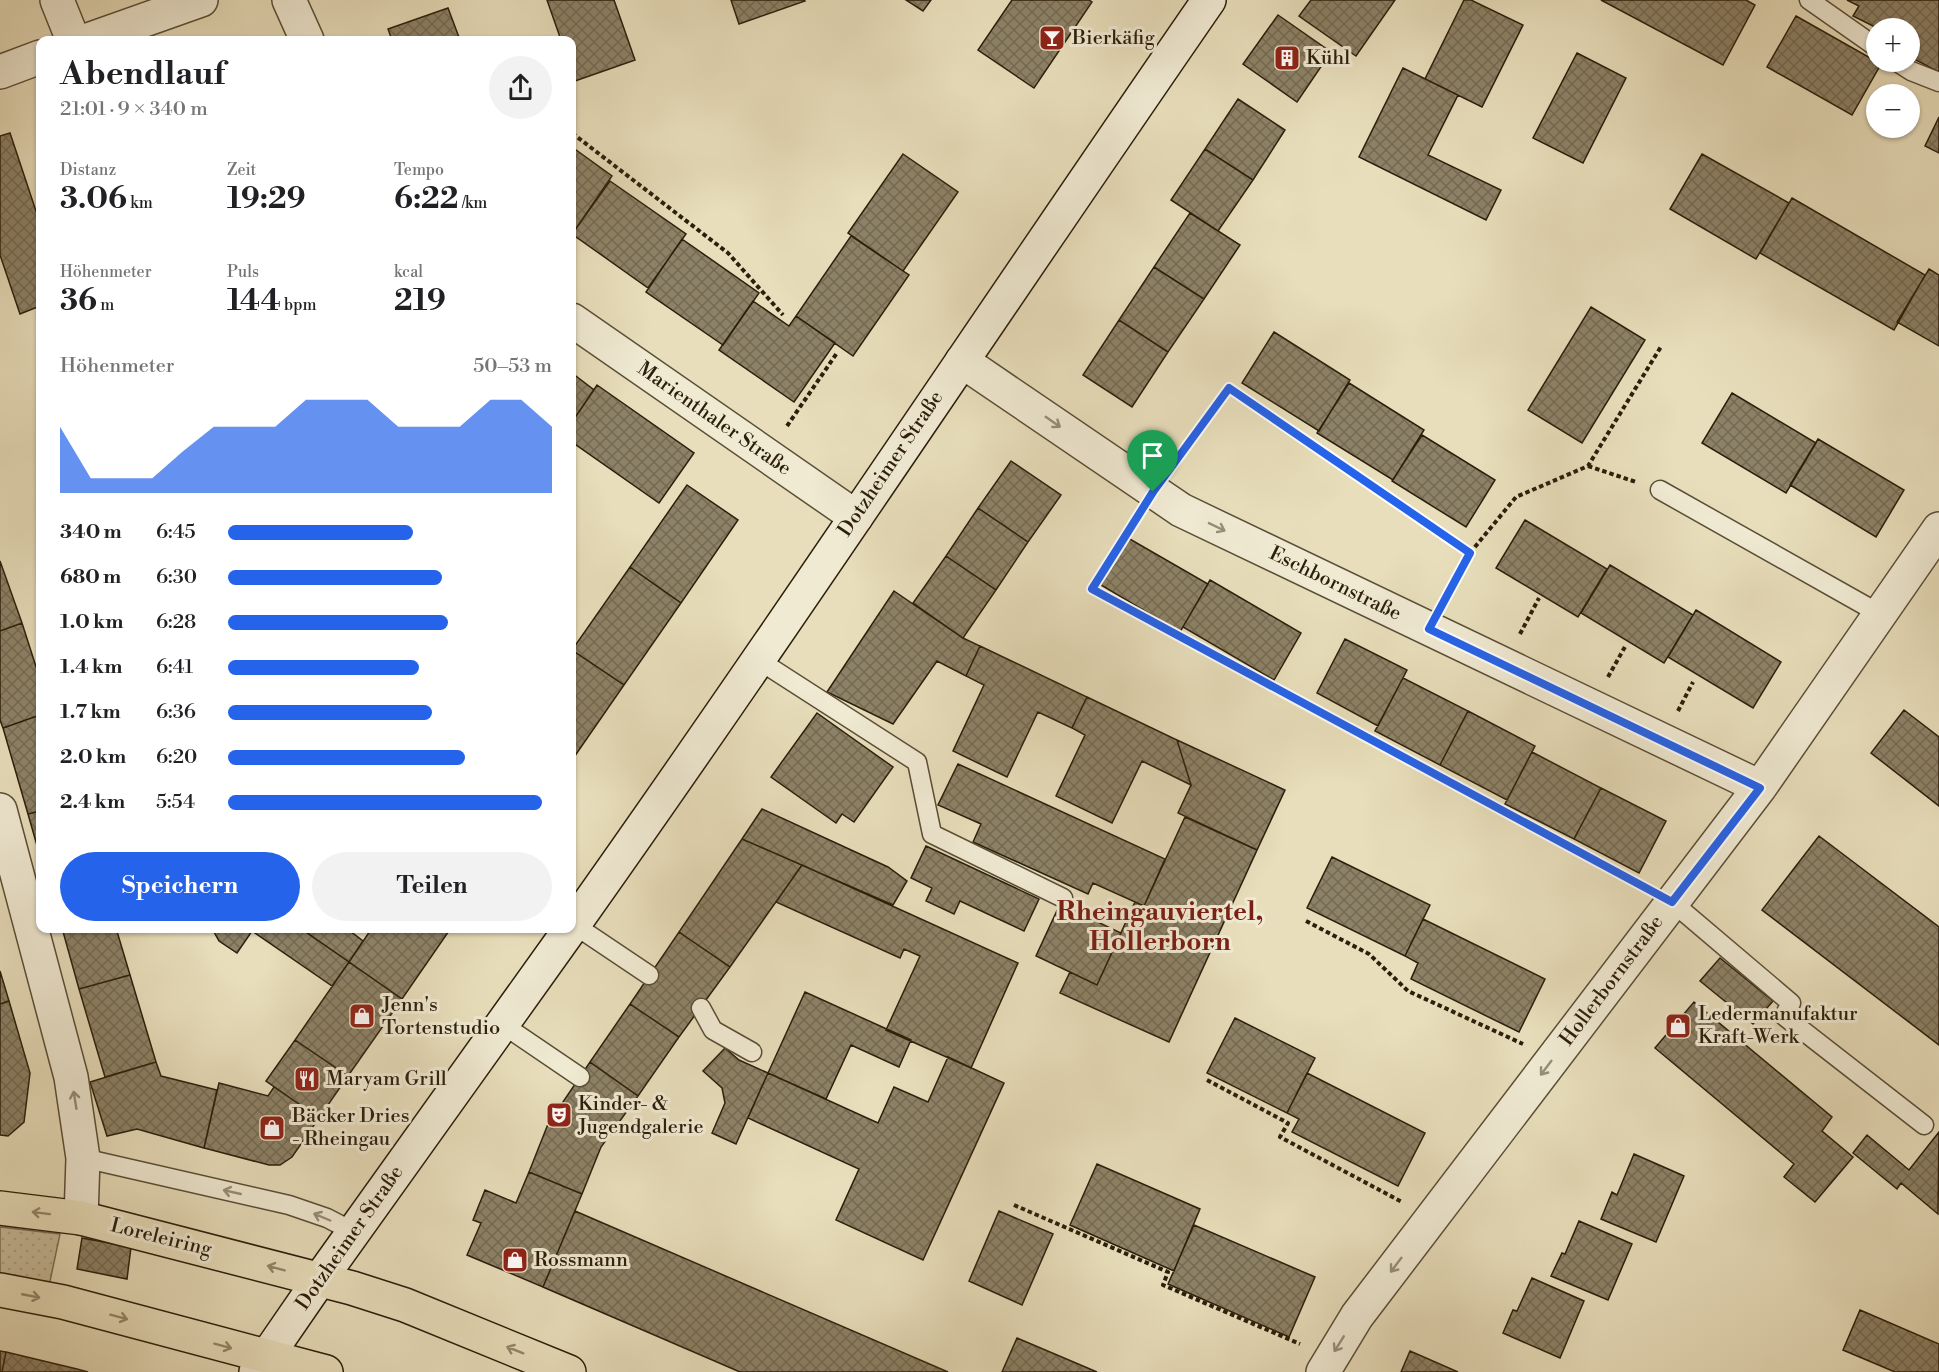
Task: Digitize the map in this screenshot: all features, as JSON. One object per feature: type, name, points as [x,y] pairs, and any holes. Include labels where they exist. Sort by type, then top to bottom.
[{"type":"main road","name":"Loreleiring","points":[[0,1208],[81,1218],[320,1279],[405,1305],[569,1372]]},
{"type":"main road","points":[[0,1290],[63,1302],[261,1365],[326,1372]]},
{"type":"street","points":[[57,0],[71,36]]},
{"type":"street","points":[[99,36],[201,0]]},
{"type":"street","points":[[289,0],[305,36]]},
{"type":"street","name":"Dotzheimer Straße","points":[[576,921],[856,517],[1096,162],[1209,0]]},
{"type":"street","points":[[0,72],[36,58]]},
{"type":"street","name":"Marienthaler Straße","points":[[576,323],[856,517]]},
{"type":"street","name":"Eschbornstraße","points":[[962,361],[1181,510],[1760,788]]},
{"type":"street","name":"Hollerbornstraße","points":[[1327,1365],[1357,1316],[1760,788],[1939,529]]},
{"type":"street","points":[[0,810],[71,1077],[83,1158],[81,1218]]},
{"type":"street","name":"Dotzheimer Straße","points":[[261,1365],[568,933]]},
{"type":"lane","points":[[1809,0],[1866,40]]},
{"type":"lane","points":[[1914,72],[1939,82]]},
{"type":"lane","points":[[1660,490],[1880,614]]},
{"type":"lane","points":[[757,660],[917,762],[932,834],[1063,898]]},
{"type":"lane","points":[[1672,902],[1791,1003],[1784,1016],[1924,1125]]},
{"type":"lane","points":[[576,929],[650,975]]},
{"type":"lane","points":[[700,1008],[713,1030],[752,1052]]},
{"type":"lane","points":[[502,1024],[580,1077]]},
{"type":"lane","points":[[83,1158],[289,1205],[327,1218],[354,1232]]},
{"type":"path","points":[[576,136],[728,253],[783,315]]},
{"type":"path","points":[[1429,629],[1470,553],[1516,497],[1588,465],[1662,345]]},
{"type":"path","points":[[767,455],[837,353]]},
{"type":"path","points":[[1470,553],[1229,388],[1153,492],[1092,589],[1672,902]]},
{"type":"path","points":[[1588,465],[1660,490]]},
{"type":"path","points":[[1505,664],[1539,598]]},
{"type":"path","points":[[1306,921],[1369,954],[1408,991],[1554,1058]]},
{"type":"path","points":[[1207,1080],[1288,1123],[1280,1137],[1431,1218]]},
{"type":"path","points":[[1014,1205],[1168,1272],[1163,1285],[1327,1365]]},
{"type":"shaded area","points":[[0,1227],[60,1234],[49,1286],[0,1279]]},
{"type":"building","points":[[547,0],[614,0],[635,60],[576,81],[576,36],[560,36]]},
{"type":"building","points":[[731,0],[804,0],[805,1],[739,24]]},
{"type":"building","points":[[906,0],[931,0],[923,11]]},
{"type":"building","points":[[1012,0],[1089,0],[1092,2],[1034,88],[978,50]]},
{"type":"building","points":[[1311,0],[1395,0],[1356,56],[1299,16]]},
{"type":"building","points":[[1464,0],[1471,0],[1523,25],[1482,107],[1425,79]]},
{"type":"building","points":[[1601,0],[1746,0],[1755,5],[1723,65]]},
{"type":"building","points":[[1847,0],[1939,0],[1939,72],[1920,62],[1920,18],[1866,18],[1866,22],[1853,16],[1859,6]]},
{"type":"building","points":[[448,8],[458,36],[391,36],[388,29]]},
{"type":"building","name":"Kühl","points":[[1278,15],[1331,52],[1297,102],[1243,64]]},
{"type":"building","points":[[1796,16],[1866,56],[1866,72],[1876,72],[1870,84],[1866,84],[1866,90],[1852,115],[1767,67]]},
{"type":"building","points":[[1577,53],[1626,78],[1583,163],[1533,138]]},
{"type":"building","points":[[1403,68],[1458,95],[1428,155],[1501,190],[1486,220],[1359,157]]},
{"type":"building","points":[[1238,99],[1285,130],[1253,180],[1205,149]]},
{"type":"building","points":[[1939,117],[1939,153],[1925,146]]},
{"type":"building","points":[[10,133],[36,211],[36,308],[20,314],[0,255],[0,136]]},
{"type":"building","points":[[1205,149],[1253,180],[1218,231],[1171,200]]},
{"type":"building","points":[[576,150],[612,176],[576,229]]},
{"type":"building","points":[[903,154],[958,192],[903,271],[848,233]]},
{"type":"building","points":[[1702,154],[1789,203],[1756,259],[1670,209]]},
{"type":"building","points":[[610,181],[686,234],[648,288],[576,237],[576,228]]},
{"type":"building","points":[[1792,198],[1925,275],[1894,330],[1760,253]]},
{"type":"building","points":[[1190,213],[1240,245],[1204,299],[1154,267]]},
{"type":"building","points":[[851,236],[909,275],[853,356],[796,316]]},
{"type":"building","points":[[682,239],[759,293],[723,345],[646,292]]},
{"type":"building","points":[[1154,267],[1204,299],[1168,352],[1119,320]]},
{"type":"building","points":[[1929,269],[1939,275],[1939,346],[1897,322]]},
{"type":"building","points":[[753,301],[789,326],[796,316],[835,343],[794,402],[719,350]]},
{"type":"building","points":[[1591,307],[1645,340],[1582,443],[1528,410]]},
{"type":"building","points":[[1119,320],[1168,352],[1132,407],[1083,375]]},
{"type":"building","points":[[1274,332],[1350,380],[1319,431],[1242,383]]},
{"type":"building","points":[[576,376],[594,390],[576,416]]},
{"type":"building","points":[[1349,383],[1424,430],[1393,480],[1317,433]]},
{"type":"building","points":[[597,385],[694,453],[659,503],[576,445],[576,416]]},
{"type":"building","points":[[1732,393],[1816,443],[1786,493],[1702,443]]},
{"type":"building","points":[[1422,435],[1495,480],[1466,527],[1392,481]]},
{"type":"building","points":[[1818,439],[1904,490],[1876,537],[1790,485]]},
{"type":"building","points":[[1011,461],[1061,495],[1028,542],[978,508]]},
{"type":"building","points":[[687,485],[738,520],[681,603],[630,567]]},
{"type":"building","points":[[978,508],[1028,542],[996,590],[946,556]]},
{"type":"building","points":[[1525,520],[1607,569],[1578,617],[1496,568]]},
{"type":"building","points":[[1128,538],[1208,584],[1180,632],[1101,585]]},
{"type":"building","points":[[946,556],[996,590],[963,638],[913,603]]},
{"type":"building","points":[[0,561],[22,623],[0,631]]},
{"type":"building","points":[[1610,565],[1693,615],[1664,663],[1581,613]]},
{"type":"building","points":[[630,567],[681,603],[624,685],[576,653],[576,644]]},
{"type":"building","points":[[1210,580],[1301,633],[1274,680],[1183,627]]},
{"type":"building","points":[[894,591],[963,638],[980,646],[966,676],[937,661],[893,724],[827,692]]},
{"type":"building","points":[[1696,610],[1781,662],[1753,708],[1668,657]]},
{"type":"building","points":[[22,623],[36,667],[36,716],[3,728],[0,720],[0,631]]},
{"type":"building","points":[[1345,639],[1407,670],[1378,726],[1317,693]]},
{"type":"building","points":[[980,646],[1087,697],[1072,728],[1038,712],[1007,777],[953,751],[984,685],[966,676]]},
{"type":"building","points":[[576,653],[624,685],[576,754]]},
{"type":"building","points":[[1403,678],[1468,711],[1440,765],[1375,731]]},
{"type":"building","points":[[1087,697],[1177,740],[1191,785],[1142,761],[1112,823],[1056,796],[1085,735],[1072,728]]},
{"type":"building","points":[[1904,710],[1939,737],[1939,806],[1871,753]]},
{"type":"building","points":[[1468,711],[1535,746],[1507,800],[1440,765]]},
{"type":"building","points":[[817,713],[893,767],[854,822],[842,814],[836,823],[771,777]]},
{"type":"building","points":[[36,716],[36,812],[28,814],[3,728]]},
{"type":"building","points":[[1177,740],[1285,790],[1257,850],[1178,813],[1191,785]]},
{"type":"building","points":[[1532,752],[1601,788],[1574,839],[1505,804]]},
{"type":"building","points":[[958,764],[1165,859],[1144,906],[1093,883],[1088,894],[973,842],[981,824],[938,805]]},
{"type":"building","points":[[1601,788],[1666,821],[1639,873],[1574,839]]},
{"type":"building","points":[[762,809],[888,867],[907,881],[893,905],[742,839]]},
{"type":"building","points":[[36,812],[36,842],[28,814]]},
{"type":"building","points":[[1185,817],[1257,850],[1169,1042],[1060,993],[1070,972],[1097,985],[1135,902],[1144,906]]},
{"type":"building","points":[[1819,836],[1939,927],[1939,1045],[1762,910]]},
{"type":"building","points":[[742,839],[802,865],[730,967],[679,932]]},
{"type":"building","points":[[926,846],[1039,899],[1024,931],[960,901],[954,914],[926,901],[932,888],[911,878]]},
{"type":"building","points":[[1332,857],[1430,905],[1405,956],[1307,908]]},
{"type":"building","points":[[802,865],[1018,963],[971,1068],[886,1030],[920,956],[904,949],[900,958],[776,902]]},
{"type":"building","points":[[1060,904],[1121,933],[1097,985],[1036,956]]},
{"type":"building","points":[[1423,919],[1545,979],[1519,1032],[1411,979],[1418,963],[1405,956]]},
{"type":"building","points":[[679,932],[730,967],[679,1037],[630,1004]]},
{"type":"building","points":[[63,933],[117,933],[130,975],[79,989]]},
{"type":"building","points":[[215,933],[251,933],[237,953],[219,941]]},
{"type":"building","points":[[255,933],[307,933],[349,962],[332,986]]},
{"type":"building","points":[[307,933],[353,933],[363,941],[349,962]]},
{"type":"building","points":[[369,933],[448,933],[402,999],[349,962]]},
{"type":"building","points":[[1720,958],[1773,1001],[1753,1024],[1700,981]]},
{"type":"building","points":[[349,962],[402,999],[348,1076],[295,1040]]},
{"type":"building","points":[[0,971],[9,1001],[0,1004]]},
{"type":"building","points":[[130,975],[156,1062],[105,1077],[79,989]]},
{"type":"building","points":[[805,992],[911,1040],[899,1067],[851,1045],[826,1099],[768,1073]]},
{"type":"building","points":[[9,1001],[30,1073],[24,1122],[8,1136],[0,1135],[0,1004]]},
{"type":"building","points":[[1694,1002],[1832,1117],[1822,1131],[1853,1157],[1815,1202],[1784,1177],[1794,1164],[1655,1048]]},
{"type":"building","points":[[630,1004],[679,1037],[638,1096],[590,1062]]},
{"type":"building","points":[[1235,1018],[1315,1058],[1287,1113],[1207,1073]]},
{"type":"building","name":"Maryam Grill","points":[[295,1040],[348,1076],[319,1118],[266,1081]]},
{"type":"building","points":[[725,1048],[739,1060],[768,1073],[736,1144],[712,1133],[725,1103],[722,1088],[703,1071]]},
{"type":"building","points":[[948,1057],[1004,1083],[923,1260],[836,1220],[859,1169],[748,1118],[768,1073],[878,1123],[894,1087],[928,1102]]},
{"type":"building","points":[[156,1062],[161,1076],[217,1090],[204,1148],[137,1129],[107,1136],[90,1082]]},
{"type":"building","points":[[590,1062],[638,1096],[601,1147],[582,1194],[529,1172],[548,1124]]},
{"type":"building","points":[[1307,1073],[1425,1133],[1398,1186],[1292,1132],[1299,1119],[1287,1113]]},
{"type":"building","points":[[219,1083],[268,1096],[274,1087],[319,1118],[292,1157],[280,1165],[269,1165],[204,1148]]},
{"type":"building","points":[[1939,1132],[1938,1214],[1901,1183],[1897,1189],[1853,1153],[1867,1135],[1909,1170]]},
{"type":"building","points":[[1634,1154],[1684,1176],[1656,1242],[1601,1219],[1612,1192],[1617,1195]]},
{"type":"building","points":[[1097,1164],[1200,1209],[1174,1271],[1070,1225]]},
{"type":"building","points":[[529,1172],[582,1194],[543,1287],[467,1255],[481,1223],[473,1220],[485,1190],[516,1203]]},
{"type":"building","points":[[575,1211],[948,1372],[740,1372],[543,1287]]},
{"type":"building","points":[[999,1211],[1053,1234],[1022,1305],[969,1281]]},
{"type":"building","points":[[1579,1221],[1632,1244],[1608,1300],[1551,1276],[1562,1253],[1565,1254]]},
{"type":"building","points":[[1194,1225],[1315,1277],[1289,1337],[1168,1284]]},
{"type":"building","points":[[82,1238],[131,1247],[127,1279],[77,1269]]},
{"type":"building","points":[[1532,1278],[1584,1301],[1560,1358],[1503,1333],[1513,1310],[1517,1311]]},
{"type":"building","points":[[1860,1310],[1939,1344],[1939,1372],[1895,1372],[1843,1350]]},
{"type":"building","points":[[1017,1338],[1097,1372],[1002,1372]]},
{"type":"building","points":[[0,1351],[6,1352],[2,1372],[0,1372]]},
{"type":"building","points":[[1410,1351],[1458,1372],[1401,1372]]},
{"type":"building","points":[[6,1352],[77,1369],[88,1372],[2,1372]]},
{"type":"place","name":"Bierkäfig","points":[[1052,38]]},
{"type":"place","name":"Kühl","points":[[1287,58]]},
{"type":"place","name":"Jenn's Tortenstudio","points":[[362,1016]]},
{"type":"place","name":"Ledermanufaktur Kraft-Werk","points":[[1678,1026]]},
{"type":"place","name":"Maryam Grill","points":[[307,1079]]},
{"type":"place","name":"Kinder- & Jugendgalerie","points":[[559,1115]]},
{"type":"place","name":"Bäcker Dries - Rheingau","points":[[272,1128]]},
{"type":"place","name":"Rossmann","points":[[515,1260]]},
{"type":"district","name":"Rheingauviertel, Hollerborn","points":[[1160,927]]},
{"type":"route","points":[[1229,388],[1470,553],[1429,629],[1760,788],[1672,902],[1092,589],[1153,492],[1229,388]]}]
